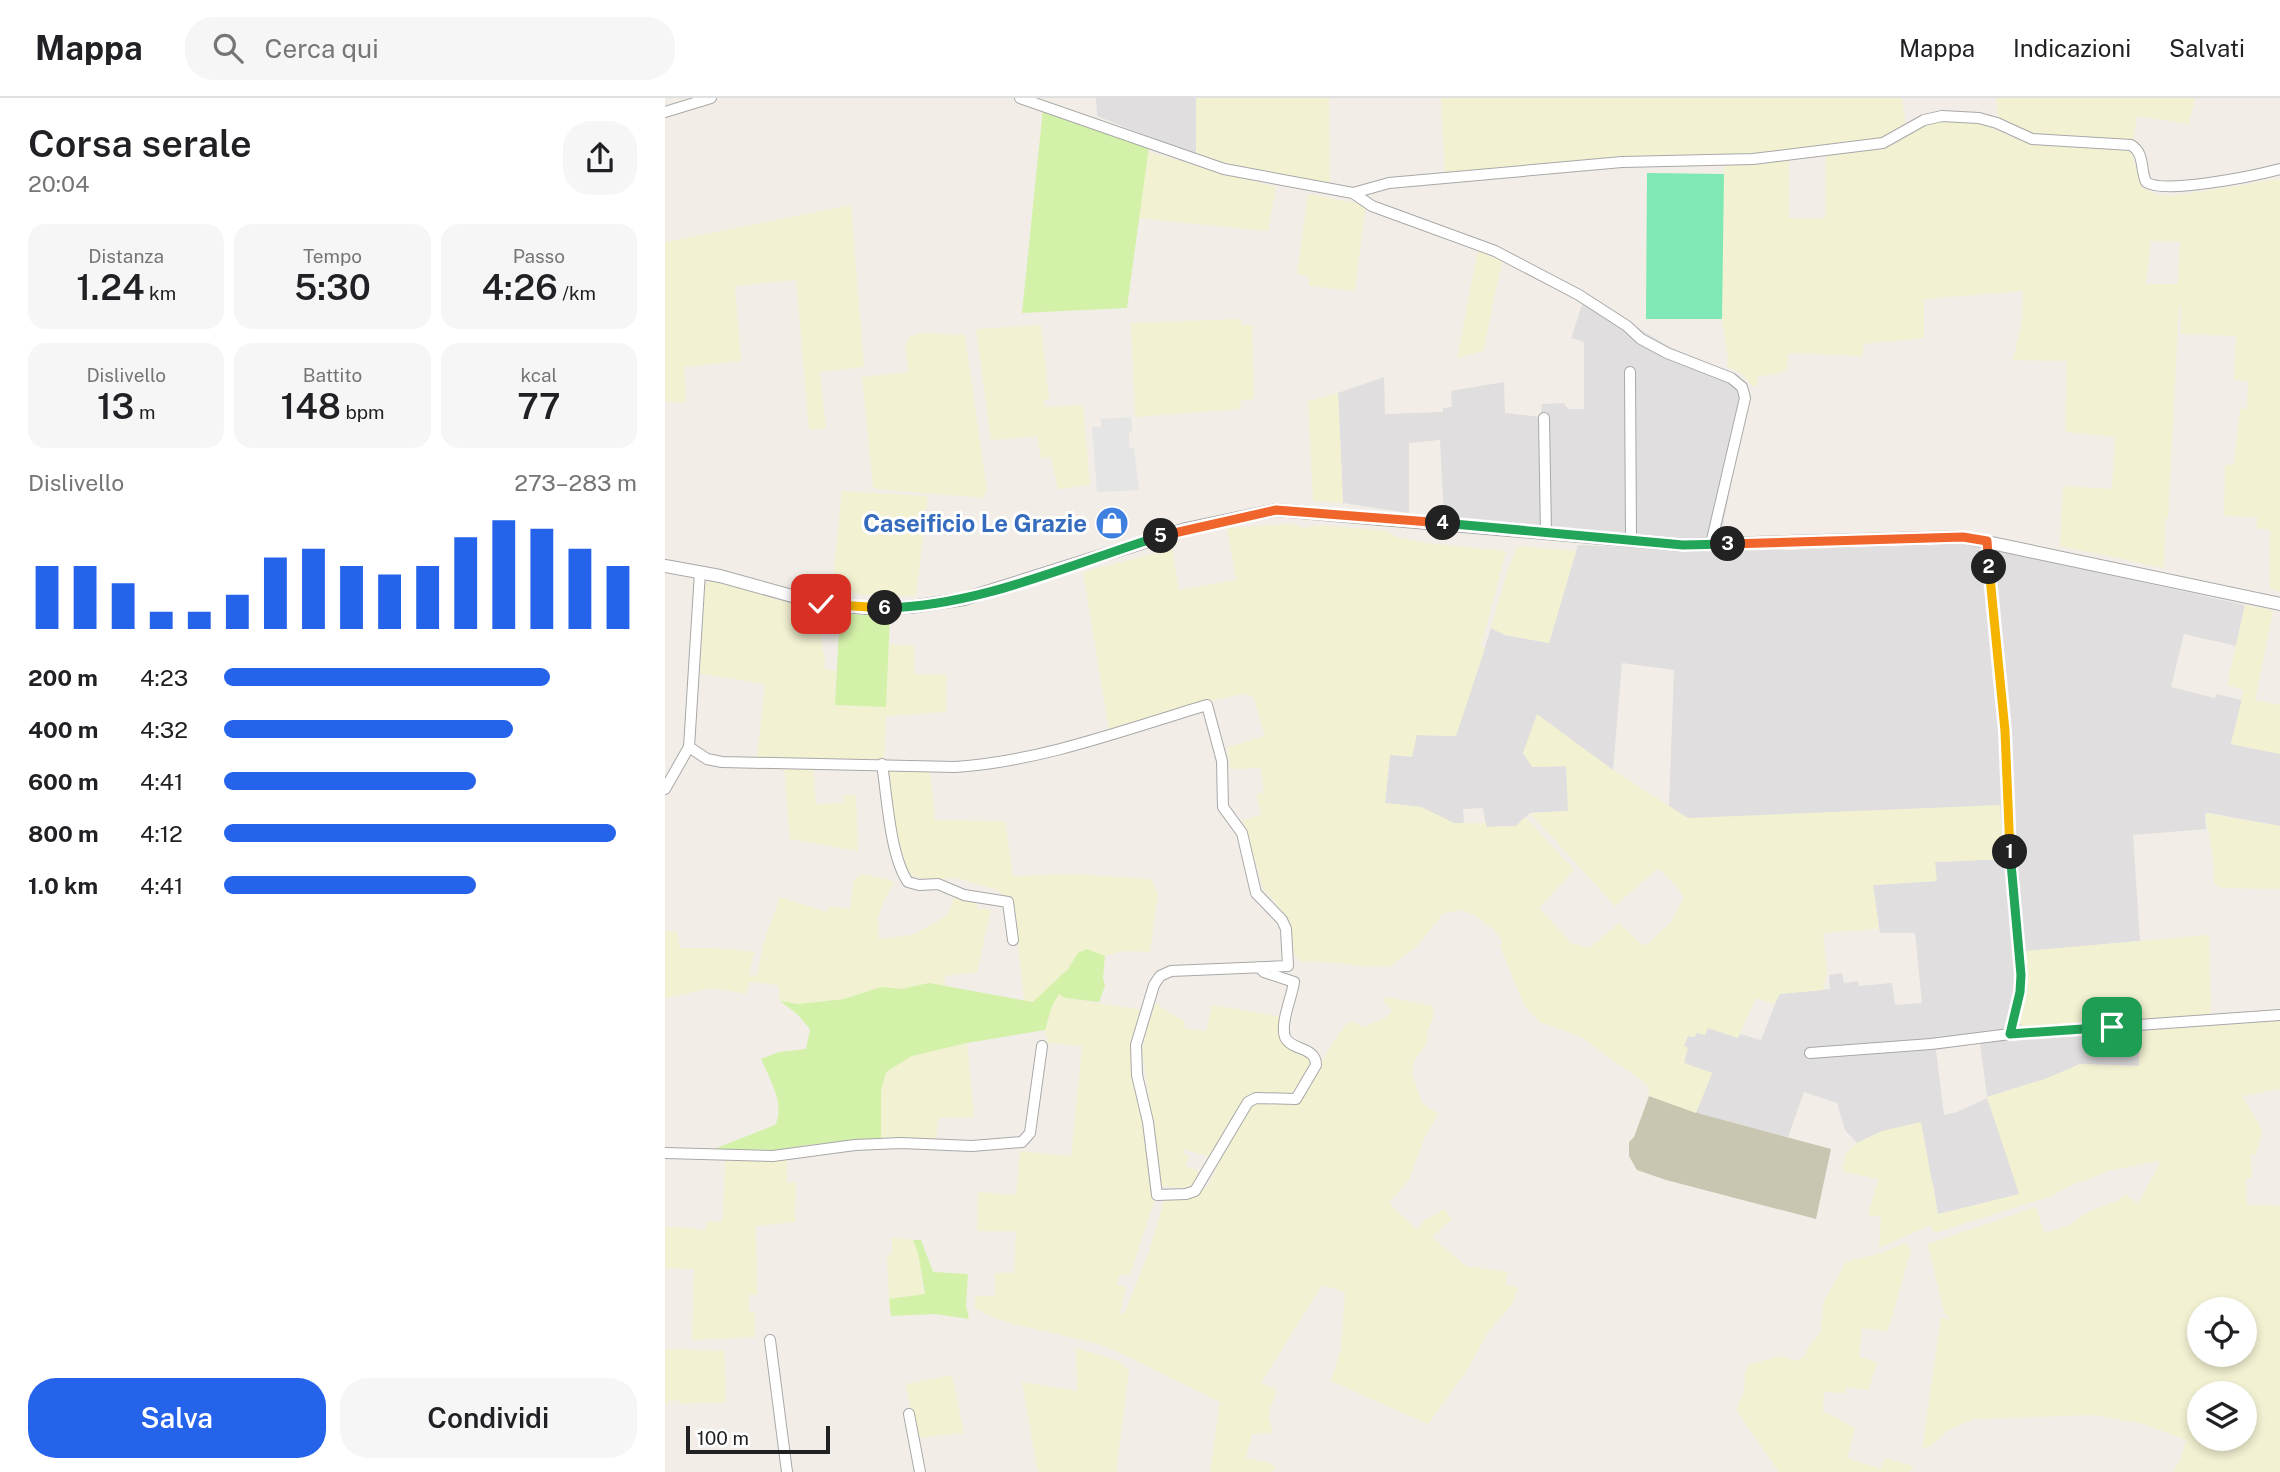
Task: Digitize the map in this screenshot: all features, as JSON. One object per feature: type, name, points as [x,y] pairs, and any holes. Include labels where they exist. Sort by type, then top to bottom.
[{"type":"street","points":[[665,113],[711,98]]},
{"type":"street","points":[[1020,98],[1224,169],[1353,193],[1372,206],[1523,264],[1579,295],[1658,349],[1731,378],[1742,387],[1745,398],[1711,544]]},
{"type":"street","points":[[1353,193],[1389,183],[1578,166],[1753,159],[1883,143],[1924,120],[1962,116],[1997,123],[2032,139],[2131,145],[2137,148],[2142,159],[2146,182],[2157,187],[2185,186],[2280,169]]},
{"type":"street","points":[[1630,372],[1631,540]]},
{"type":"street","points":[[1543,418],[1546,534]]},
{"type":"street","points":[[665,566],[700,572],[821,604],[900,608],[964,599],[1186,529],[1276,510],[1683,545],[1963,537],[2280,604]]},
{"type":"street","points":[[1987,541],[2005,731],[2007,800],[2021,975],[2020,992],[2010,1034]]},
{"type":"street","points":[[665,789],[689,747],[700,572]]},
{"type":"street","points":[[689,747],[708,759],[722,762],[955,767],[1006,762],[1051,752],[1207,705],[1223,761],[1223,807],[1241,833],[1256,893],[1282,920],[1286,929],[1287,966],[1259,967],[1171,971],[1160,976],[1154,985],[1138,1035],[1136,1058],[1157,1195],[1195,1191],[1248,1102],[1257,1098],[1296,1099],[1316,1065],[1312,1054],[1293,1044],[1284,1034],[1288,1002],[1294,982],[1264,972],[1259,967]]},
{"type":"street","points":[[882,764],[895,849],[901,872],[908,882],[946,886],[964,895],[1008,902],[1013,940]]},
{"type":"street","points":[[1810,1053],[1931,1044],[2010,1034],[2280,1015]]},
{"type":"street","points":[[665,1153],[773,1156],[855,1145],[901,1143],[972,1146],[1022,1142],[1030,1133],[1042,1046]]},
{"type":"street","points":[[770,1340],[787,1472]]},
{"type":"street","points":[[909,1414],[920,1472]]},
{"type":"shaded area","points":[[1096,98],[1196,98],[1196,153],[1097,116]]},
{"type":"shaded area","points":[[1585,296],[1668,346],[1728,372],[1745,383],[1748,390],[1721,537],[1627,535],[1444,518],[1440,440],[1409,443],[1409,513],[1343,503],[1338,393],[1384,377],[1385,414],[1443,412],[1443,408],[1452,407],[1451,391],[1504,382],[1505,413],[1541,417],[1542,404],[1564,403],[1568,409],[1584,409],[1584,342],[1571,338]]},
{"type":"shaded area","points":[[1131,417],[1132,432],[1129,432],[1129,442],[1130,448],[1134,448],[1139,490],[1097,492],[1092,427],[1101,427],[1101,419]]},
{"type":"shaded area","points":[[1935,542],[2016,554],[2245,605],[2236,646],[2184,634],[2171,687],[2215,698],[2216,694],[2242,700],[2231,744],[2280,754],[2280,826],[2209,813],[2205,814],[2206,829],[2133,835],[2140,941],[2024,952],[2140,1021],[2139,1066],[2080,1064],[2048,1078],[1987,1097],[1980,1043],[1936,1050],[1944,1115],[1987,1098],[2020,1194],[1938,1215],[1933,1183],[1882,1131],[1857,1143],[1845,1130],[1837,1103],[1804,1092],[1788,1137],[1696,1113],[1712,1073],[1684,1063],[1684,1046],[1688,1036],[1708,1028],[1738,1038],[1740,1034],[1761,1040],[1779,994],[1830,989],[1829,975],[1842,973],[1844,983],[1858,981],[1859,986],[1892,983],[1895,1005],[1922,1003],[1915,933],[1880,933],[1873,885],[1936,881],[1935,862],[2004,859],[1688,818],[1669,807],[1674,670],[1622,663],[1613,770],[1537,715],[1532,767],[1567,766],[1568,811],[1530,813],[1516,826],[1486,827],[1483,808],[1463,809],[1464,823],[1453,823],[1421,807],[1385,803],[1390,755],[1417,735],[1456,736],[1491,628],[1505,635],[1549,643],[1578,545],[1793,550]]},
{"type":"shaded area","points":[[1649,1096],[1701,1114],[1831,1149],[1816,1219],[1637,1170],[1629,1156],[1629,1142],[1634,1137]]},
{"type":"green space","points":[[1196,98],[1329,98],[1330,186],[1199,157],[1196,153]]},
{"type":"green space","points":[[1441,98],[1902,98],[1906,127],[1892,137],[1746,156],[1594,159],[1445,175]]},
{"type":"green space","points":[[1996,98],[2195,98],[2189,124],[2137,116],[2133,141],[2048,136],[2016,128],[1999,121]]},
{"type":"green space","points":[[1043,108],[1149,146],[1127,308],[1022,313]]},
{"type":"green space","points":[[1951,120],[1978,122],[2028,144],[2125,149],[2131,152],[2143,188],[2158,195],[2172,196],[2280,179],[2280,592],[2270,589],[2270,530],[2257,528],[2257,517],[2224,516],[2225,465],[2234,464],[2240,409],[2247,409],[2248,381],[2234,380],[2236,336],[2181,334],[2181,305],[2168,519],[2165,519],[2164,568],[2060,546],[2063,486],[2112,489],[2115,437],[2065,432],[2067,361],[2013,360],[2022,322],[2023,291],[1924,299],[1924,338],[1863,344],[1863,356],[1788,353],[1787,371],[1757,377],[1757,386],[1753,386],[1742,374],[1727,366],[1722,319],[1724,165],[1789,159],[1789,218],[1825,218],[1826,155],[1879,148],[1922,125]],"holes":[[[2151,241],[2180,242],[2178,284],[2146,284]]]},
{"type":"green space","points":[[1148,152],[1276,187],[1268,231],[1138,218]]},
{"type":"green space","points":[[1647,173],[1724,174],[1722,319],[1646,319]]},
{"type":"green space","points":[[1308,194],[1361,204],[1365,208],[1355,291],[1309,286],[1309,276],[1297,274]]},
{"type":"green space","points":[[851,205],[864,367],[820,372],[826,428],[809,430],[796,280],[735,286],[741,361],[684,367],[686,402],[665,402],[665,242]]},
{"type":"green space","points":[[1478,251],[1502,261],[1483,351],[1457,358]]},
{"type":"green space","points":[[1241,319],[1242,325],[1252,325],[1254,399],[1240,401],[1241,409],[1135,417],[1131,323]]},
{"type":"green space","points":[[1041,325],[1049,400],[1044,400],[1045,407],[1083,405],[1090,485],[1058,489],[1051,457],[1041,458],[1037,436],[991,440],[976,329]]},
{"type":"green space","points":[[920,333],[965,335],[987,491],[984,493],[985,498],[873,487],[862,377],[909,372],[905,347],[908,338]]},
{"type":"green space","points":[[1338,393],[1343,503],[1313,501],[1308,401]]},
{"type":"green space","points":[[842,491],[928,496],[916,596],[862,595],[832,589]]},
{"type":"green space","points":[[1291,524],[1305,528],[1321,525],[1386,531],[1397,537],[1425,543],[1506,551],[1481,646],[1485,648],[1456,736],[1417,735],[1412,757],[1390,755],[1385,803],[1421,807],[1454,823],[1486,823],[1487,827],[1516,826],[1525,817],[1574,870],[1539,908],[1572,944],[1590,948],[1619,923],[1642,945],[1648,944],[1671,922],[1684,898],[1658,868],[1615,906],[1530,813],[1568,811],[1566,766],[1532,767],[1523,753],[1537,714],[1613,770],[1688,818],[2000,805],[2004,859],[1935,862],[1937,881],[1873,885],[1879,929],[1823,933],[1827,973],[1823,990],[1780,994],[1774,1004],[1756,998],[1738,1038],[1708,1028],[1705,1035],[1696,1033],[1695,1037],[1688,1036],[1684,1046],[1688,1048],[1684,1063],[1712,1073],[1696,1113],[1649,1096],[1649,1086],[1581,1037],[1540,1022],[1524,1005],[1500,946],[1503,942],[1493,929],[1474,915],[1461,910],[1443,914],[1416,947],[1391,966],[1369,967],[1300,961],[1295,956],[1289,919],[1263,888],[1243,820],[1261,815],[1256,794],[1264,793],[1261,768],[1231,769],[1227,747],[1265,736],[1253,696],[1243,694],[1196,704],[1109,729],[1083,572],[1172,549],[1179,590],[1236,580],[1227,528]]},
{"type":"green space","points":[[1518,546],[1576,551],[1549,643],[1505,635],[1491,628],[1508,569]]},
{"type":"green space","points":[[710,580],[791,603],[791,608],[819,616],[825,654],[824,669],[836,671],[835,705],[886,707],[889,644],[914,646],[914,674],[946,674],[946,712],[886,716],[884,760],[757,757],[765,684],[700,674],[705,586]]},
{"type":"green space","points":[[2245,605],[2273,610],[2255,700],[2280,705],[2280,754],[2231,744],[2244,690],[2227,685]]},
{"type":"green space","points":[[840,613],[890,617],[886,707],[835,705]]},
{"type":"green space","points":[[784,766],[813,766],[816,804],[844,803],[844,795],[856,795],[858,851],[790,839]]},
{"type":"green space","points":[[930,770],[935,820],[1005,821],[1013,876],[1071,874],[1151,879],[1158,894],[1150,952],[1123,951],[1105,956],[1087,949],[1078,953],[1068,969],[1034,1002],[1024,1001],[1014,907],[1010,900],[995,889],[956,878],[931,880],[908,875],[899,853],[886,771]]},
{"type":"green space","points":[[2205,813],[2280,826],[2280,889],[2221,888],[2214,883],[2214,863]]},
{"type":"green space","points":[[861,874],[888,879],[894,883],[878,917],[879,939],[912,935],[935,923],[948,914],[955,895],[978,901],[977,909],[991,909],[977,972],[945,976],[945,986],[929,983],[900,989],[881,987],[844,999],[798,1004],[780,1001],[778,985],[749,982],[746,994],[713,988],[665,998],[665,931],[677,932],[680,948],[754,952],[749,975],[757,976],[764,942],[780,897],[827,912],[829,906],[850,909],[854,880]]},
{"type":"green space","points":[[2209,935],[2211,1015],[2025,1030],[2018,1020],[2024,951]]},
{"type":"green space","points":[[1087,949],[1105,956],[1105,986],[1099,1002],[1065,998],[1059,994],[1052,1006],[1045,1030],[967,1043],[912,1056],[886,1072],[881,1091],[881,1141],[815,1144],[776,1150],[714,1149],[775,1125],[778,1100],[761,1059],[779,1052],[806,1049],[810,1029],[780,1001],[798,1004],[844,999],[881,987],[901,989],[929,983],[1033,1002],[1068,969],[1078,953]]},
{"type":"green space","points":[[1059,994],[1065,998],[1143,1010],[1138,1041],[1156,1196],[1130,1275],[1120,1274],[1117,1285],[1126,1287],[1120,1313],[1124,1314],[1150,1249],[1164,1201],[1168,1198],[1193,1197],[1209,1185],[1224,1151],[1247,1110],[1255,1102],[1299,1102],[1304,1098],[1322,1060],[1345,1025],[1352,1022],[1364,1027],[1385,1018],[1392,1011],[1383,1000],[1387,997],[1432,1006],[1434,1015],[1427,1033],[1428,1042],[1414,1061],[1412,1073],[1422,1103],[1438,1114],[1425,1137],[1409,1179],[1389,1203],[1417,1230],[1424,1221],[1444,1209],[1452,1219],[1432,1237],[1466,1266],[1508,1272],[1505,1285],[1518,1287],[1513,1303],[1488,1332],[1467,1370],[1428,1424],[1331,1381],[1341,1349],[1345,1292],[1322,1285],[1261,1383],[1275,1389],[1276,1395],[1269,1417],[1273,1433],[1252,1434],[1246,1458],[1270,1463],[1275,1467],[1273,1472],[1210,1472],[1220,1402],[1096,1343],[1013,1324],[975,1308],[975,1296],[995,1296],[995,1273],[1014,1273],[1016,1231],[977,1231],[978,1192],[1016,1195],[1020,1151],[1071,1156],[1082,1046],[1048,1043],[1045,1030],[1052,1006]]},
{"type":"green space","points":[[1153,1002],[1185,1022],[1184,1028],[1206,1031],[1212,1005],[1284,1017],[1281,1035],[1313,1059],[1297,1095],[1260,1094],[1210,1157],[1185,1149],[1183,1153],[1189,1156],[1186,1166],[1200,1172],[1192,1188],[1162,1186],[1142,1051]]},
{"type":"green space","points":[[2280,1021],[2280,1089],[2242,1096],[2262,1130],[2256,1155],[2251,1155],[2252,1178],[2246,1178],[2247,1205],[2280,1206],[2280,1472],[2173,1472],[2181,1458],[2186,1440],[2143,1424],[2094,1415],[1973,1419],[1950,1429],[1930,1446],[1922,1449],[1941,1318],[1950,1319],[1944,1312],[1928,1244],[2036,1207],[2044,1233],[2068,1226],[2088,1212],[2126,1195],[2138,1204],[2160,1163],[2157,1161],[2108,1171],[2075,1183],[2051,1196],[1934,1233],[1931,1225],[1879,1248],[1881,1217],[1868,1215],[1878,1179],[1842,1171],[1846,1153],[1857,1143],[1882,1131],[1921,1122],[1938,1214],[2019,1194],[1987,1097],[2048,1078],[2080,1064],[2139,1066],[2140,1031]]},
{"type":"green space","points":[[967,1043],[974,1117],[939,1118],[935,1141],[881,1141],[881,1091],[886,1072],[911,1056]]},
{"type":"green space","points":[[727,1159],[787,1159],[787,1182],[796,1183],[795,1222],[756,1226],[757,1295],[749,1295],[749,1312],[755,1312],[755,1337],[692,1340],[694,1269],[665,1268],[665,1227],[706,1230],[706,1222],[721,1222]]},
{"type":"green space","points":[[892,1237],[913,1240],[918,1253],[924,1295],[889,1299],[887,1257],[892,1252]]},
{"type":"green space","points":[[913,1240],[921,1240],[933,1272],[968,1274],[966,1305],[969,1319],[935,1314],[891,1316],[889,1299],[925,1294]]},
{"type":"green space","points":[[1904,1243],[1911,1250],[1888,1331],[1862,1328],[1859,1357],[1877,1362],[1869,1390],[1846,1387],[1845,1393],[1824,1392],[1823,1411],[1855,1428],[1847,1458],[1881,1469],[1885,1458],[1914,1466],[1909,1472],[1779,1472],[1737,1411],[1744,1393],[1748,1365],[1779,1356],[1797,1361],[1805,1356],[1808,1347],[1821,1332],[1823,1303],[1846,1262],[1885,1252]]},
{"type":"green space","points":[[1076,1348],[1119,1361],[1129,1371],[1116,1472],[1040,1472],[1037,1468],[1022,1382],[1077,1391]]},
{"type":"green space","points":[[665,1349],[724,1351],[726,1402],[680,1404],[679,1400],[665,1404]]},
{"type":"green space","points":[[952,1375],[964,1433],[916,1438],[906,1384]]},
{"type":"place","name":"Caseificio Le Grazie","points":[[1112,523]]},
{"type":"route","points":[[821,604],[900,608],[964,599],[1186,529],[1276,510],[1683,545],[1933,537],[1963,537],[1987,541],[2005,731],[2007,800],[2021,975],[2020,992],[2010,1034],[2112,1027]]}]
